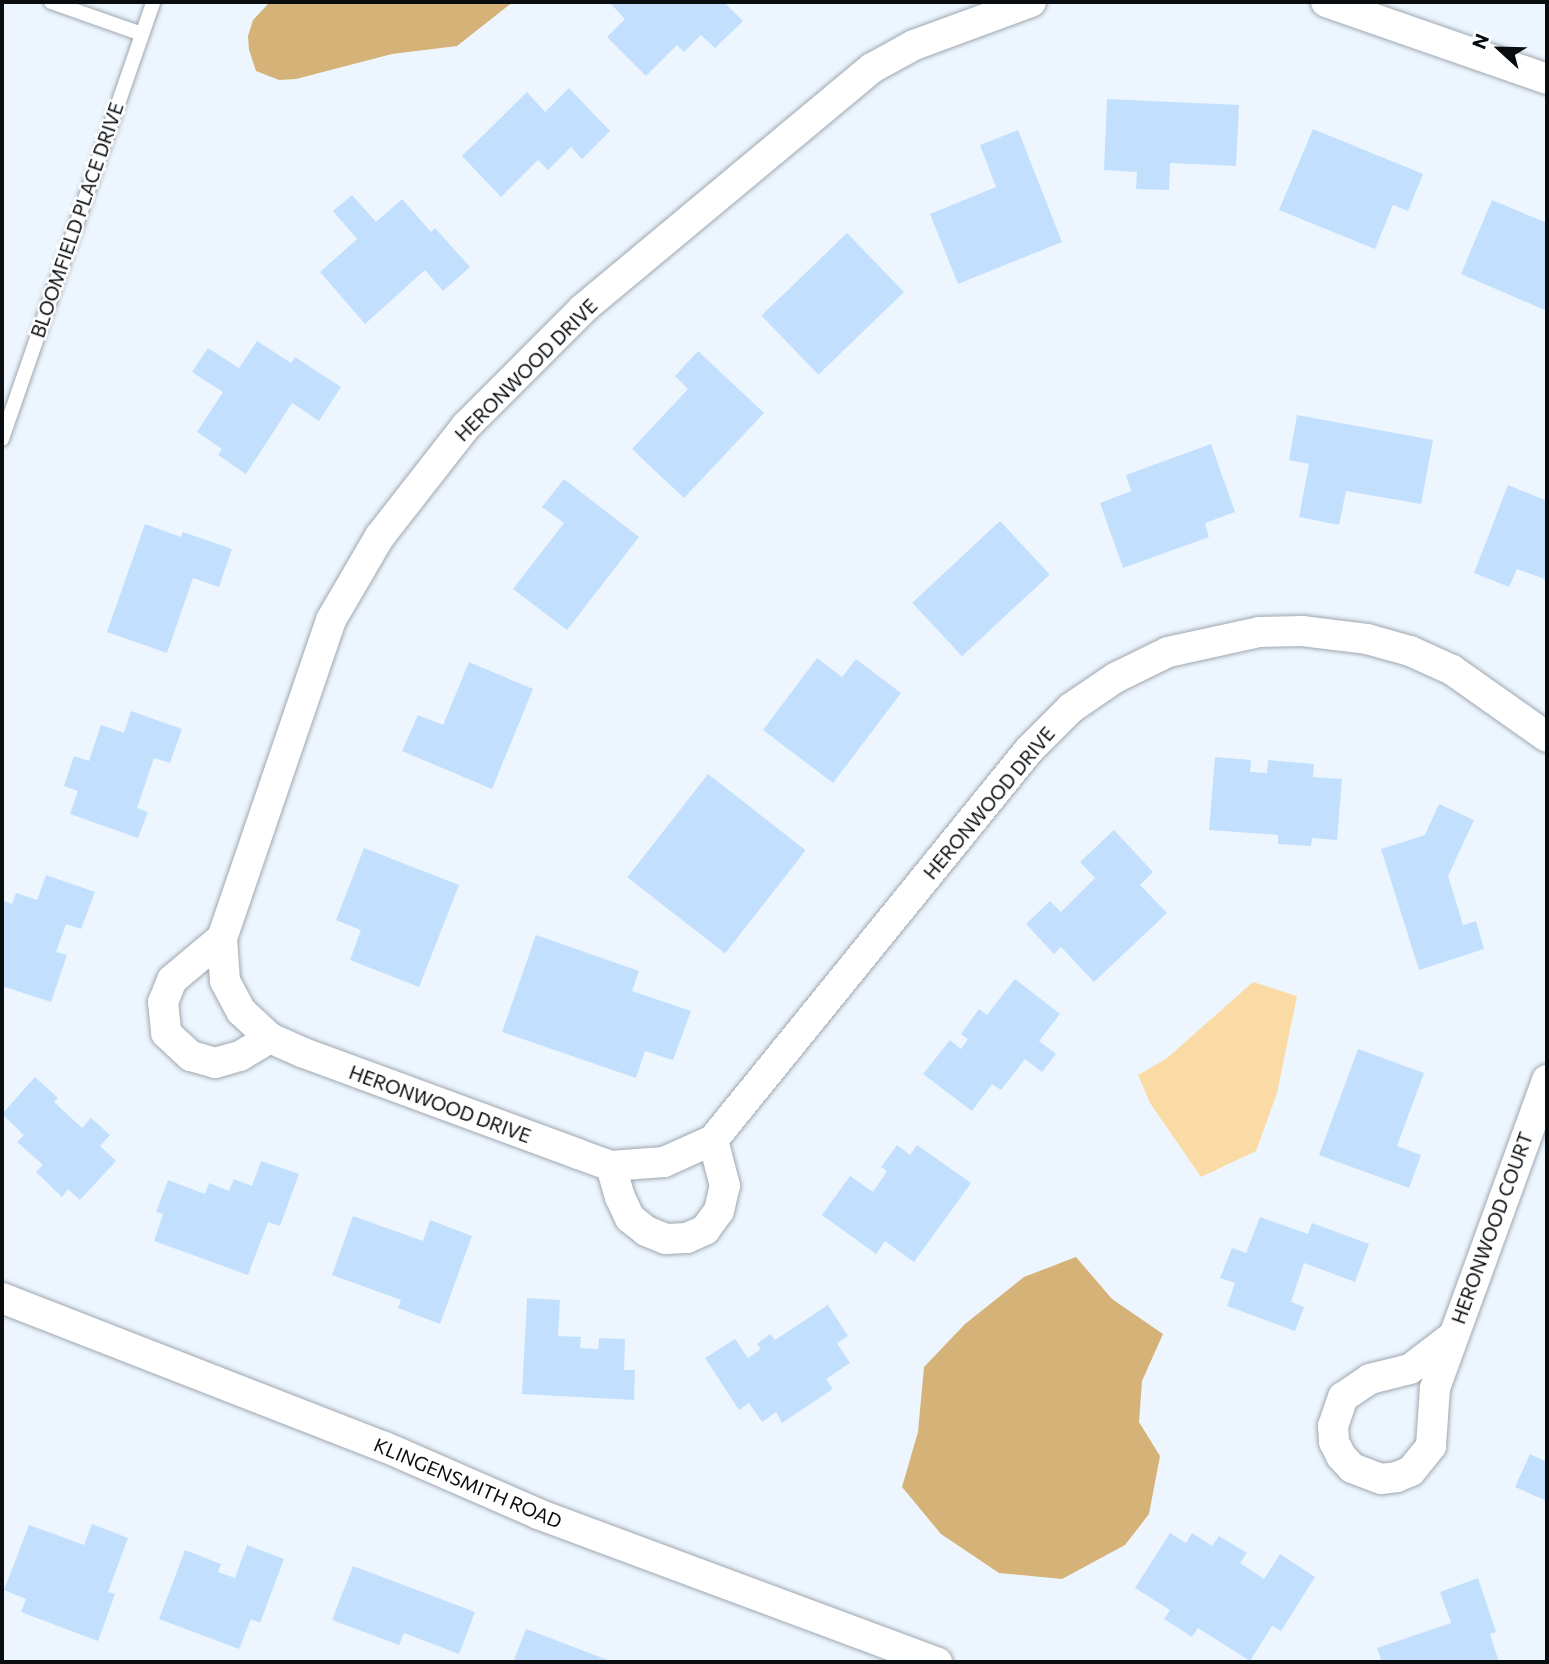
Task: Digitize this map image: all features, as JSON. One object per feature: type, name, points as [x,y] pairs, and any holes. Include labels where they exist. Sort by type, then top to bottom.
[{"type":"street","name":"HERONWOOD DRIVE","points":[[1031,2],[970,12],[872,68],[582,310],[466,426],[380,536],[331,620],[222,938],[225,981],[241,1011],[270,1038],[394,1087],[611,1166],[664,1162],[693,1152],[713,1140],[1029,750],[1071,708],[1115,678],[1168,652],[1259,632],[1302,631],[1367,639],[1409,651],[1452,670],[1547,737]]},
{"type":"street","points":[[1326,2],[1547,79]]},
{"type":"street","points":[[222,938],[172,980],[163,1002],[166,1033],[191,1056],[215,1063],[240,1056],[270,1038]]},
{"type":"street","name":"HERONWOOD COURT","points":[[1452,1337],[1410,1370],[1370,1379],[1343,1397],[1334,1418],[1334,1442],[1341,1457],[1352,1468],[1381,1479],[1397,1477],[1423,1460],[1431,1446],[1435,1388],[1547,1080]]},
{"type":"street","points":[[611,1166],[630,1218],[646,1231],[666,1239],[687,1238],[705,1230],[719,1211],[725,1186],[713,1140]]},
{"type":"street","name":"KLINGENSMITH ROAD","points":[[2,1298],[372,1442],[538,1514],[937,1662]]},
{"type":"lane","points":[[51,2],[142,34]]},
{"type":"lane","name":"BLOOMFIELD PLACE DRIVE","points":[[2,439],[153,2]]},
{"type":"shaded area","points":[[270,2],[513,2],[457,46],[392,54],[296,79],[279,80],[256,71],[249,50],[248,36],[253,20]]},
{"type":"shaded area","points":[[1253,982],[1297,996],[1277,1093],[1256,1151],[1201,1177],[1150,1103],[1138,1075],[1166,1059]]},
{"type":"shaded area","points":[[1076,1257],[1112,1299],[1163,1334],[1142,1381],[1139,1422],[1160,1456],[1149,1514],[1125,1545],[1062,1579],[999,1573],[941,1534],[902,1487],[918,1432],[924,1367],[965,1324],[1024,1277]]},
{"type":"building","points":[[609,2],[724,2],[743,21],[715,48],[701,35],[684,52],[677,45],[646,76],[607,37],[625,19]]},
{"type":"building","points":[[569,88],[610,131],[582,159],[571,147],[548,170],[538,160],[501,197],[462,156],[527,92],[545,112]]},
{"type":"building","points":[[1107,99],[1239,105],[1236,166],[1170,163],[1169,190],[1136,189],[1137,172],[1104,170]]},
{"type":"building","points":[[1313,129],[1423,174],[1408,211],[1393,205],[1375,249],[1279,210]]},
{"type":"building","points":[[1018,130],[1062,242],[958,284],[930,214],[996,187],[980,145]]},
{"type":"building","points":[[352,195],[376,222],[402,199],[431,232],[435,228],[470,267],[443,291],[425,270],[365,324],[320,272],[357,239],[333,211]]},
{"type":"building","points":[[1492,200],[1547,223],[1547,311],[1461,274]]},
{"type":"building","points":[[847,233],[904,292],[818,375],[761,316]]},
{"type":"building","points":[[257,341],[291,363],[295,357],[341,387],[319,421],[292,403],[246,474],[218,455],[222,449],[197,432],[223,392],[192,372],[208,348],[239,368]]},
{"type":"building","points":[[698,351],[764,413],[684,498],[632,449],[688,389],[675,376]]},
{"type":"building","points":[[1297,415],[1433,440],[1421,504],[1346,491],[1339,525],[1299,517],[1309,464],[1289,460]]},
{"type":"building","points":[[1211,444],[1235,512],[1205,523],[1209,537],[1123,568],[1100,503],[1131,491],[1126,475]]},
{"type":"building","points":[[564,479],[639,537],[567,630],[513,589],[564,523],[542,507]]},
{"type":"building","points":[[1508,485],[1547,501],[1547,580],[1517,569],[1509,587],[1474,573]]},
{"type":"building","points":[[1000,521],[1050,574],[962,656],[912,603]]},
{"type":"building","points":[[145,524],[181,537],[183,532],[232,549],[219,587],[193,578],[167,653],[107,632]]},
{"type":"building","points":[[817,658],[842,677],[856,659],[901,693],[833,783],[763,730]]},
{"type":"building","points":[[469,662],[533,689],[492,789],[402,751],[418,715],[443,725]]},
{"type":"building","points":[[131,711],[182,729],[170,763],[154,758],[137,808],[148,812],[138,838],[70,814],[78,791],[64,786],[74,756],[89,761],[101,725],[124,733]]},
{"type":"building","points":[[1215,757],[1251,760],[1250,772],[1267,773],[1268,760],[1314,764],[1313,777],[1342,779],[1337,840],[1312,838],[1311,846],[1278,844],[1278,835],[1209,830]]},
{"type":"building","points":[[708,774],[806,850],[725,954],[627,877]]},
{"type":"building","points":[[1439,804],[1474,820],[1448,876],[1463,925],[1476,921],[1484,949],[1419,970],[1381,849],[1425,835]]},
{"type":"building","points":[[1114,830],[1153,872],[1140,885],[1167,913],[1094,982],[1061,947],[1054,954],[1026,924],[1050,901],[1061,912],[1095,878],[1080,862]]},
{"type":"building","points":[[364,848],[459,885],[419,987],[350,960],[361,930],[336,920]]},
{"type":"building","points":[[46,875],[95,892],[81,929],[66,924],[56,952],[67,955],[51,1002],[2,986],[2,900],[12,904],[16,893],[37,900]]},
{"type":"building","points":[[536,935],[639,971],[632,991],[691,1011],[673,1060],[645,1051],[636,1078],[502,1032]]},
{"type":"building","points":[[1015,979],[1060,1014],[1039,1041],[1056,1054],[1042,1072],[1025,1059],[1001,1090],[992,1084],[972,1111],[923,1074],[950,1040],[961,1049],[968,1039],[961,1034],[979,1009],[987,1015]]},
{"type":"building","points":[[1358,1049],[1424,1073],[1397,1146],[1421,1155],[1409,1188],[1319,1155]]},
{"type":"building","points":[[35,1077],[58,1098],[54,1102],[82,1128],[91,1118],[110,1135],[100,1146],[116,1161],[80,1200],[68,1189],[62,1197],[36,1172],[43,1165],[17,1142],[24,1135],[2,1114]]},
{"type":"building","points":[[897,1145],[910,1155],[917,1145],[971,1183],[914,1262],[885,1241],[876,1254],[822,1215],[850,1176],[873,1192],[887,1171],[881,1167]]},
{"type":"building","points":[[261,1161],[299,1174],[280,1226],[268,1222],[248,1275],[154,1241],[163,1214],[156,1212],[168,1180],[205,1194],[209,1183],[229,1191],[234,1179],[252,1186]]},
{"type":"building","points":[[353,1216],[423,1241],[430,1220],[472,1236],[440,1324],[398,1308],[401,1300],[332,1275]]},
{"type":"building","points":[[1260,1217],[1308,1234],[1312,1223],[1369,1244],[1355,1282],[1304,1263],[1291,1302],[1304,1307],[1295,1331],[1227,1306],[1235,1283],[1220,1278],[1232,1248],[1246,1253]]},
{"type":"building","points":[[527,1298],[560,1300],[558,1336],[581,1337],[580,1348],[598,1349],[599,1338],[625,1339],[624,1370],[635,1370],[634,1400],[522,1394]]},
{"type":"building","points":[[828,1305],[848,1336],[837,1343],[850,1363],[826,1379],[833,1389],[782,1423],[776,1412],[762,1422],[749,1403],[739,1410],[705,1358],[735,1339],[748,1358],[761,1349],[757,1344],[770,1334],[775,1340]]},
{"type":"building","points":[[1530,1454],[1547,1462],[1547,1501],[1515,1487]]},
{"type":"building","points":[[92,1524],[128,1538],[108,1592],[115,1594],[98,1641],[21,1612],[26,1599],[4,1590],[29,1525],[84,1545]]},
{"type":"building","points":[[1170,1533],[1186,1543],[1192,1533],[1212,1546],[1219,1536],[1247,1553],[1240,1563],[1264,1579],[1280,1554],[1315,1577],[1281,1631],[1272,1626],[1250,1661],[1198,1628],[1192,1637],[1164,1619],[1170,1610],[1135,1588]]},
{"type":"building","points":[[247,1545],[284,1559],[260,1623],[251,1619],[239,1649],[159,1619],[185,1550],[221,1564],[218,1572],[235,1578]]},
{"type":"building","points":[[353,1566],[475,1612],[459,1654],[404,1633],[399,1645],[332,1620]]},
{"type":"building","points":[[1478,1578],[1496,1632],[1490,1634],[1499,1662],[1382,1662],[1377,1648],[1451,1623],[1440,1592]]},
{"type":"building","points":[[526,1629],[613,1662],[513,1662]]}]
